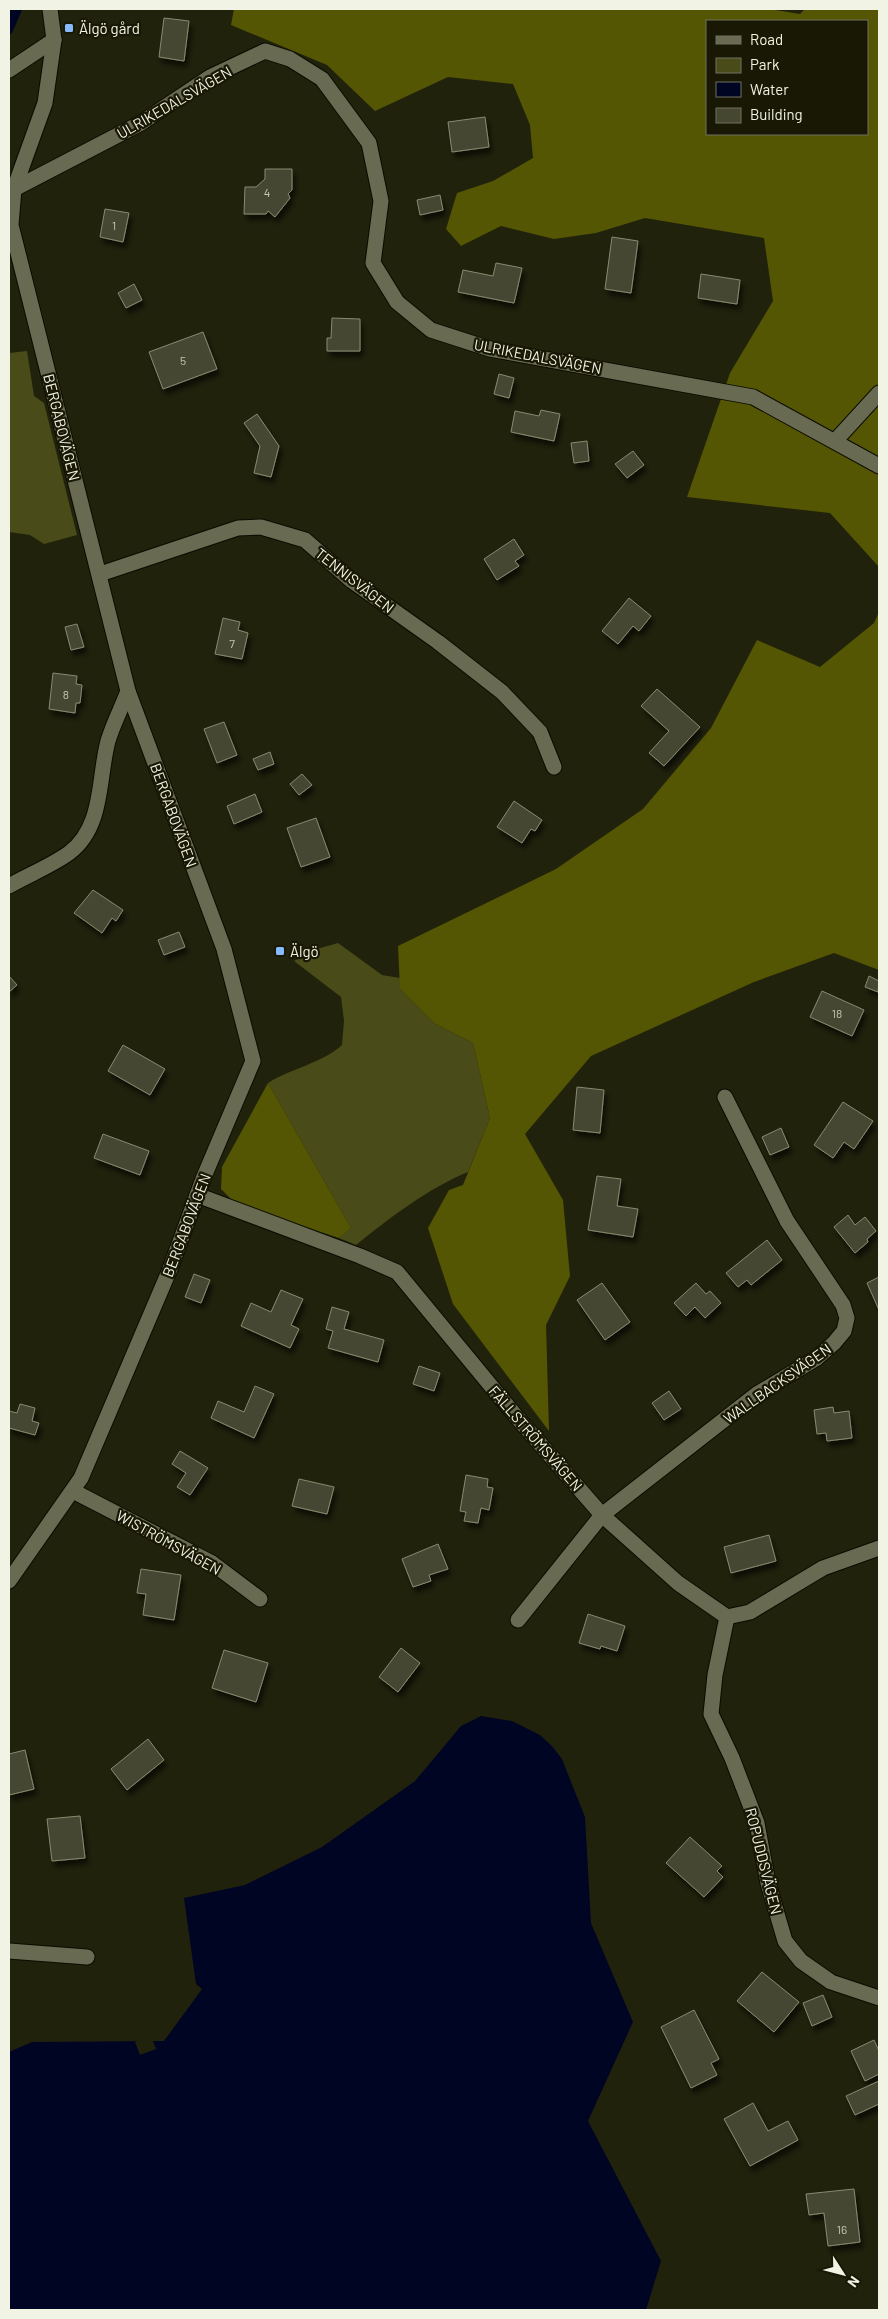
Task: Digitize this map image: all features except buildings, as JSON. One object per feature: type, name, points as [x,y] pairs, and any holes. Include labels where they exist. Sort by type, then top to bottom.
[{"type":"street","name":"BERGABOVÄGEN","points":[[9,1581],[82,1478],[170,1269],[197,1195],[253,1061],[224,949],[128,691],[12,225],[14,189],[45,103],[54,40],[50,9]]},
{"type":"street","points":[[9,70],[54,40]]},
{"type":"street","name":"ULRIKEDALSVÄGEN","points":[[14,189],[141,123],[210,77],[265,51],[290,59],[322,79],[369,143],[381,200],[373,263],[397,302],[431,330],[490,348],[753,397],[836,440],[879,466]]},
{"type":"street","points":[[836,440],[879,393]]},
{"type":"street","name":"TENNISVÄGEN","points":[[100,574],[238,528],[261,527],[305,540],[352,581],[438,642],[502,692],[540,732],[554,767]]},
{"type":"street","points":[[9,886],[70,852],[89,828],[98,805],[100,778],[109,739],[128,691]]},
{"type":"street","name":"WALLBACKSVÄGEN","points":[[518,1620],[602,1514],[757,1394],[817,1358],[834,1343],[844,1330],[848,1318],[843,1304],[786,1221],[725,1097]]},
{"type":"street","name":"FÄLLSTRÖMSVÄGEN","points":[[197,1195],[360,1256],[397,1272],[515,1415],[602,1514],[678,1583],[727,1617]]},
{"type":"street","name":"WISTRÖMSVÄGEN","points":[[74,1491],[212,1563],[260,1599]]},
{"type":"street","points":[[727,1617],[750,1612],[823,1568],[879,1548]]},
{"type":"street","name":"ROPUDDSVÄGEN","points":[[727,1617],[715,1675],[711,1714],[732,1758],[757,1823],[768,1883],[785,1941],[801,1961],[831,1982],[879,1998]]},
{"type":"street","points":[[9,1951],[87,1957]]},
{"type":"green space","points":[[27,351],[34,396],[44,403],[77,535],[44,544],[30,535],[9,532],[9,353]]},
{"type":"green space","points":[[338,943],[382,975],[400,978],[400,989],[434,1023],[473,1043],[490,1118],[468,1172],[424,1195],[356,1245],[339,1238],[351,1228],[268,1083],[316,1061],[342,1045],[344,1021],[341,997],[294,961],[317,949]]},
{"type":"shaded area","points":[[234,9],[769,9],[800,14],[805,9],[879,9],[879,567],[830,513],[687,497],[730,373],[773,301],[764,238],[645,218],[596,233],[554,239],[501,226],[461,246],[446,229],[457,193],[493,181],[533,158],[530,125],[513,84],[448,77],[375,111],[327,65],[231,25]]},
{"type":"shaded area","points":[[879,612],[879,970],[834,953],[754,982],[591,1056],[525,1134],[563,1200],[570,1276],[546,1325],[549,1431],[453,1304],[428,1228],[449,1190],[463,1185],[490,1118],[473,1043],[434,1023],[400,989],[398,946],[556,869],[643,809],[711,728],[757,640],[820,667],[874,623]]},
{"type":"shaded area","points":[[268,1083],[351,1228],[339,1238],[236,1204],[221,1189],[222,1167]]},
{"type":"water","points":[[9,9],[22,10],[12,33],[9,35]]},
{"type":"water","points":[[481,1716],[512,1721],[540,1735],[552,1746],[562,1759],[585,1817],[591,1923],[633,2022],[588,2121],[661,2261],[646,2310],[9,2310],[9,2052],[32,2042],[164,2041],[202,1989],[196,1984],[184,1898],[245,1885],[322,1847],[415,1781],[461,1726]]},
{"type":"pier","points":[[145,2038],[152,2038],[156,2049],[140,2055],[135,2042]]},
{"type":"place","name":"Älgö gård","points":[[69,28]]},
{"type":"place","name":"Älgö","points":[[280,951]]}]
